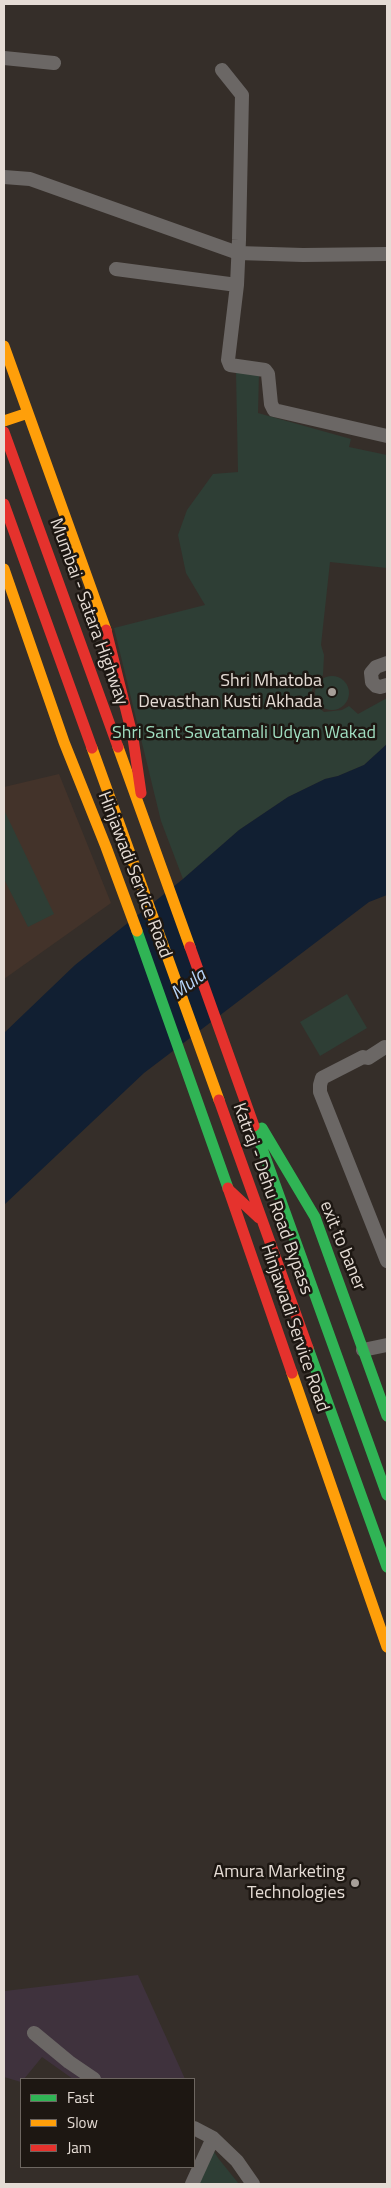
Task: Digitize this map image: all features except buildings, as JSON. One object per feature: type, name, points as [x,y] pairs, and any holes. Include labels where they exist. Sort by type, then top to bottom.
[{"type":"main road","points":[[4,346],[16,393],[28,413],[111,644],[132,738],[147,829]]},
{"type":"main road","points":[[4,421],[28,413]]},
{"type":"main road","name":"Mumbai - Satara Highway","points":[[5,434],[147,829]]},
{"type":"main road","name":"Katraj - Dehu Road Bypass","points":[[4,504],[387,1567]]},
{"type":"main road","name":"Hinjawadi Service Road","points":[[4,569],[64,742],[106,847],[192,1083],[387,1647]]},
{"type":"main road","name":"Katraj - Dehu Road Bypass","points":[[147,829],[387,1495]]},
{"type":"main road","name":"exit to baner","points":[[244,1098],[315,1217],[387,1416]]},
{"type":"main road","points":[[228,1189],[262,1221]]},
{"type":"street","points":[[4,58],[54,63]]},
{"type":"street","points":[[222,70],[242,95],[237,285],[228,360],[230,365],[265,370],[268,374],[272,408],[387,436]]},
{"type":"street","points":[[4,177],[30,179],[238,253],[303,255],[387,254]]},
{"type":"street","points":[[116,269],[237,285]]},
{"type":"street","points":[[387,663],[376,667],[371,673],[372,682],[376,686],[380,688],[387,685]]},
{"type":"street","points":[[385,1047],[368,1058],[363,1057],[322,1078],[320,1092],[387,1261]]},
{"type":"street","points":[[363,1350],[387,1345]]},
{"type":"street","points":[[34,2034],[93,2078]]},
{"type":"street","points":[[195,2128],[214,2138],[236,2161],[253,2184]]},
{"type":"street","points":[[192,2184],[214,2138]]},
{"type":"shaded area","points":[[59,774],[111,903],[4,979],[4,787]]},
{"type":"shaded area","points":[[138,1975],[185,2078],[72,2078],[42,2057],[25,2078],[20,2078],[20,2082],[4,2077],[4,1989],[5,1991]]},
{"type":"green space","name":"Shri Sant Savatamali Udyan Wakad","points":[[236,372],[259,373],[258,413],[351,439],[349,447],[387,455],[387,568],[330,562],[321,645],[324,655],[323,675],[315,683],[312,690],[314,703],[324,712],[342,710],[349,706],[358,714],[387,698],[387,744],[364,765],[338,776],[325,779],[288,797],[239,830],[183,879],[161,821],[114,628],[205,605],[186,573],[178,535],[187,510],[213,474],[238,472]]},
{"type":"green space","name":"Shri Mhatoba Devasthan Kusti Akhada","points":[[332,676],[344,681],[349,693],[344,705],[332,710],[320,705],[315,693],[320,681]]},
{"type":"green space","points":[[4,810],[54,914],[28,927],[4,879]]},
{"type":"green space","points":[[347,994],[367,1028],[320,1056],[300,1022]]},
{"type":"green space","points":[[213,2150],[218,2158],[239,2184],[192,2184]]},
{"type":"water","name":"Mula","points":[[387,744],[387,895],[369,902],[144,1073],[4,1205],[4,1033],[75,965],[183,879],[239,830],[288,797],[325,779],[338,776],[364,765]]},
{"type":"traffic: fast","points":[[137,931],[228,1188]]},
{"type":"traffic: fast","points":[[254,1126],[387,1495]]},
{"type":"traffic: fast","points":[[262,1128],[315,1217],[387,1416]]},
{"type":"traffic: fast","points":[[308,1348],[387,1567]]},
{"type":"traffic: slow","points":[[4,346],[106,630]]},
{"type":"traffic: slow","points":[[4,421],[28,413]]},
{"type":"traffic: slow","points":[[4,569],[64,742],[137,931]]},
{"type":"traffic: slow","points":[[118,747],[190,947]]},
{"type":"traffic: slow","points":[[92,748],[219,1100]]},
{"type":"traffic: slow","points":[[292,1373],[387,1647]]},
{"type":"traffic: jam","points":[[4,432],[118,747]]},
{"type":"traffic: jam","points":[[4,504],[92,748]]},
{"type":"traffic: jam","points":[[106,630],[133,738],[141,793]]},
{"type":"traffic: jam","points":[[190,947],[254,1126]]},
{"type":"traffic: jam","points":[[219,1100],[308,1348]]},
{"type":"traffic: jam","points":[[228,1188],[292,1373]]},
{"type":"traffic: jam","points":[[228,1189],[259,1218]]},
{"type":"place","name":"Shri Mhatoba Devasthan Kusti Akhada","points":[[332,692]]},
{"type":"place","name":"Amura Marketing Technologies","points":[[355,1883]]}]
